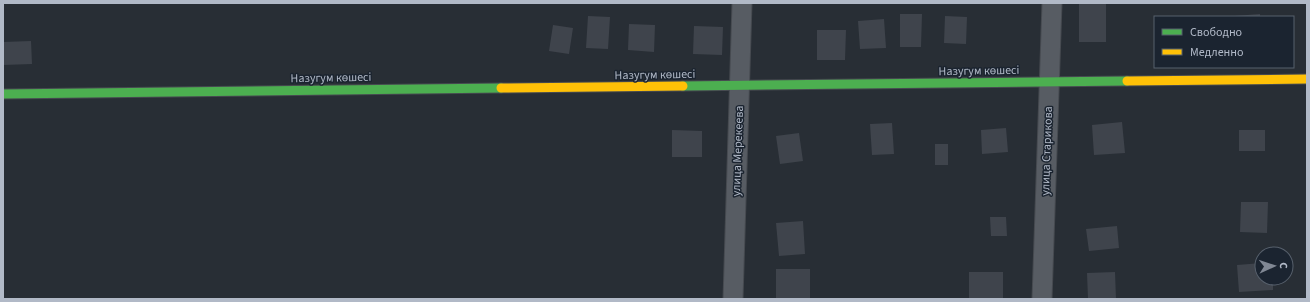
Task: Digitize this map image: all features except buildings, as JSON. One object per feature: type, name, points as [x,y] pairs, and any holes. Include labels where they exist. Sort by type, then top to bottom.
[{"type":"street","name":"улица Мерекеева","points":[[733,299],[742,3]]},
{"type":"street","name":"улица Старикова","points":[[1042,299],[1052,3]]},
{"type":"street","name":"Назугум көшесі","points":[[3,94],[1307,79]]},
{"type":"traffic: fast","points":[[683,86],[1127,81]]},
{"type":"traffic: fast","points":[[3,94],[501,88]]},
{"type":"traffic: slow","points":[[1127,81],[1307,79]]},
{"type":"traffic: slow","points":[[501,88],[683,86]]}]
